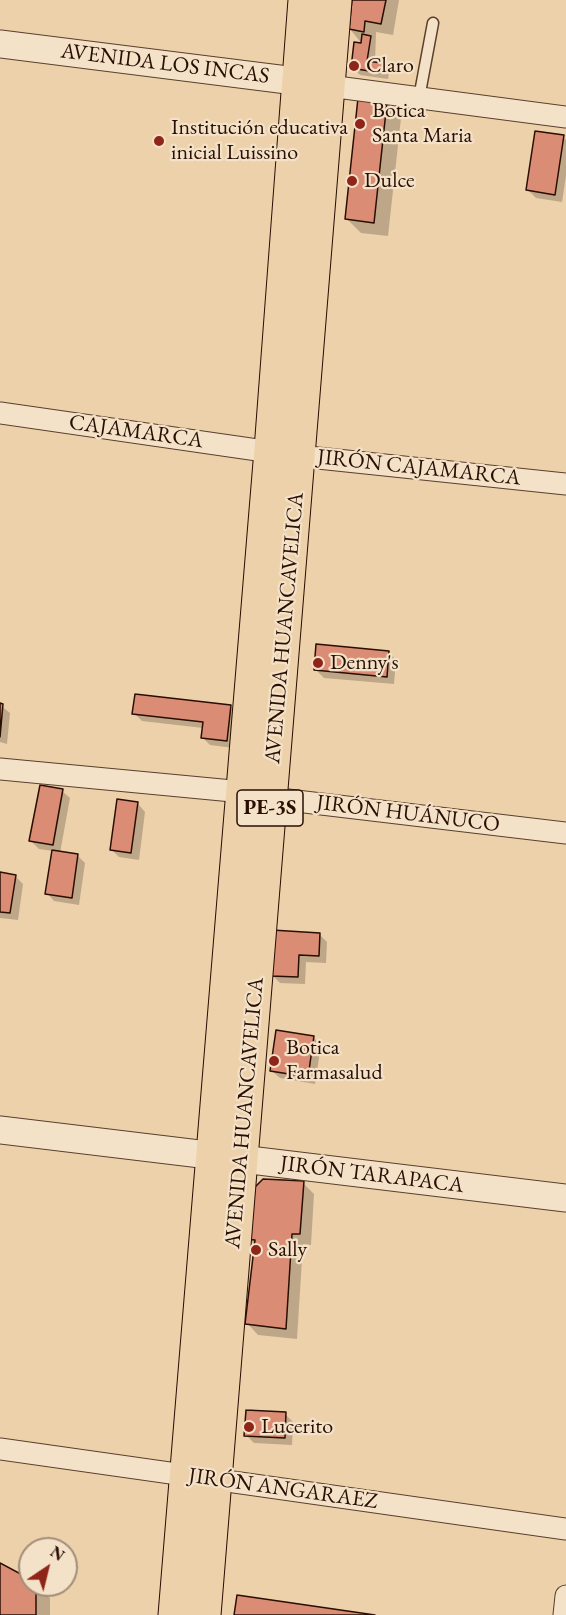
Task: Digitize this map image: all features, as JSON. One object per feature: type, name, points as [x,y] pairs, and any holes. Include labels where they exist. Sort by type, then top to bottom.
[{"type":"highway","name":"AVENIDA HUANCAVELICA","points":[[305,0],[314,83]]},
{"type":"highway","name":"AVENIDA HUANCAVELICA","points":[[204,1615],[201,1478],[314,83],[335,0]]},
{"type":"highway","name":"AVENIDA HUANCAVELICA","points":[[175,1615],[201,1478]]},
{"type":"street","name":"AVENIDA LOS INCAS","points":[[0,44],[314,83]]},
{"type":"street","points":[[314,83],[566,117]]},
{"type":"street","name":"CAJAMARCA","points":[[0,413],[285,453]]},
{"type":"street","name":"JIRÓN CAJAMARCA","points":[[285,453],[566,484]]},
{"type":"street","name":"JIRÓN HUÁNUCO","points":[[0,770],[257,795],[566,833]]},
{"type":"street","name":"JIRÓN TARAPACA","points":[[0,1130],[566,1198]]},
{"type":"street","name":"JIRÓN ANGARAEZ","points":[[0,1449],[566,1529]]},
{"type":"street","points":[[564,1615],[566,1596]]},
{"type":"lane","points":[[419,98],[433,23]]},
{"type":"building","points":[[352,0],[386,0],[381,24],[365,21],[364,32],[349,29]]},
{"type":"building","points":[[362,34],[371,36],[367,61],[382,63],[381,73],[351,68],[354,42],[361,43]]},
{"type":"building","points":[[358,98],[387,102],[374,223],[345,219]]},
{"type":"building","points":[[535,131],[564,135],[555,195],[526,190]]},
{"type":"building","points":[[316,644],[389,651],[387,677],[314,670]]},
{"type":"building","points":[[135,694],[231,705],[227,741],[201,738],[203,722],[132,714]]},
{"type":"building","points":[[0,703],[3,704],[0,737]]},
{"type":"building","points":[[40,785],[63,789],[53,845],[29,841]]},
{"type":"building","points":[[117,799],[138,802],[131,853],[110,850]]},
{"type":"building","points":[[52,850],[78,854],[72,898],[45,894]]},
{"type":"building","points":[[0,872],[16,875],[10,913],[0,912]]},
{"type":"building","points":[[272,930],[320,933],[319,956],[299,955],[298,977],[270,976]]},
{"type":"building","points":[[276,1030],[314,1036],[308,1077],[270,1071]]},
{"type":"building","points":[[263,1179],[304,1181],[300,1234],[292,1234],[286,1329],[245,1324],[255,1240],[246,1239],[252,1190]]},
{"type":"building","points":[[246,1410],[286,1412],[285,1438],[244,1436]]},
{"type":"building","points":[[0,1563],[18,1573],[18,1597],[36,1597],[36,1615],[0,1615]]},
{"type":"building","points":[[237,1595],[375,1615],[234,1615]]},
{"type":"place","name":"Claro","points":[[354,66]]},
{"type":"place","name":"Botica Santa Maria","points":[[360,124]]},
{"type":"place","name":"Institución educativa inicial Luissino","points":[[159,141]]},
{"type":"place","name":"Dulce","points":[[352,181]]},
{"type":"place","name":"Denny's","points":[[318,663]]},
{"type":"place","name":"Botica Farmasalud","points":[[274,1061]]},
{"type":"place","name":"Sally","points":[[256,1250]]},
{"type":"place","name":"Lucerito","points":[[249,1427]]}]
